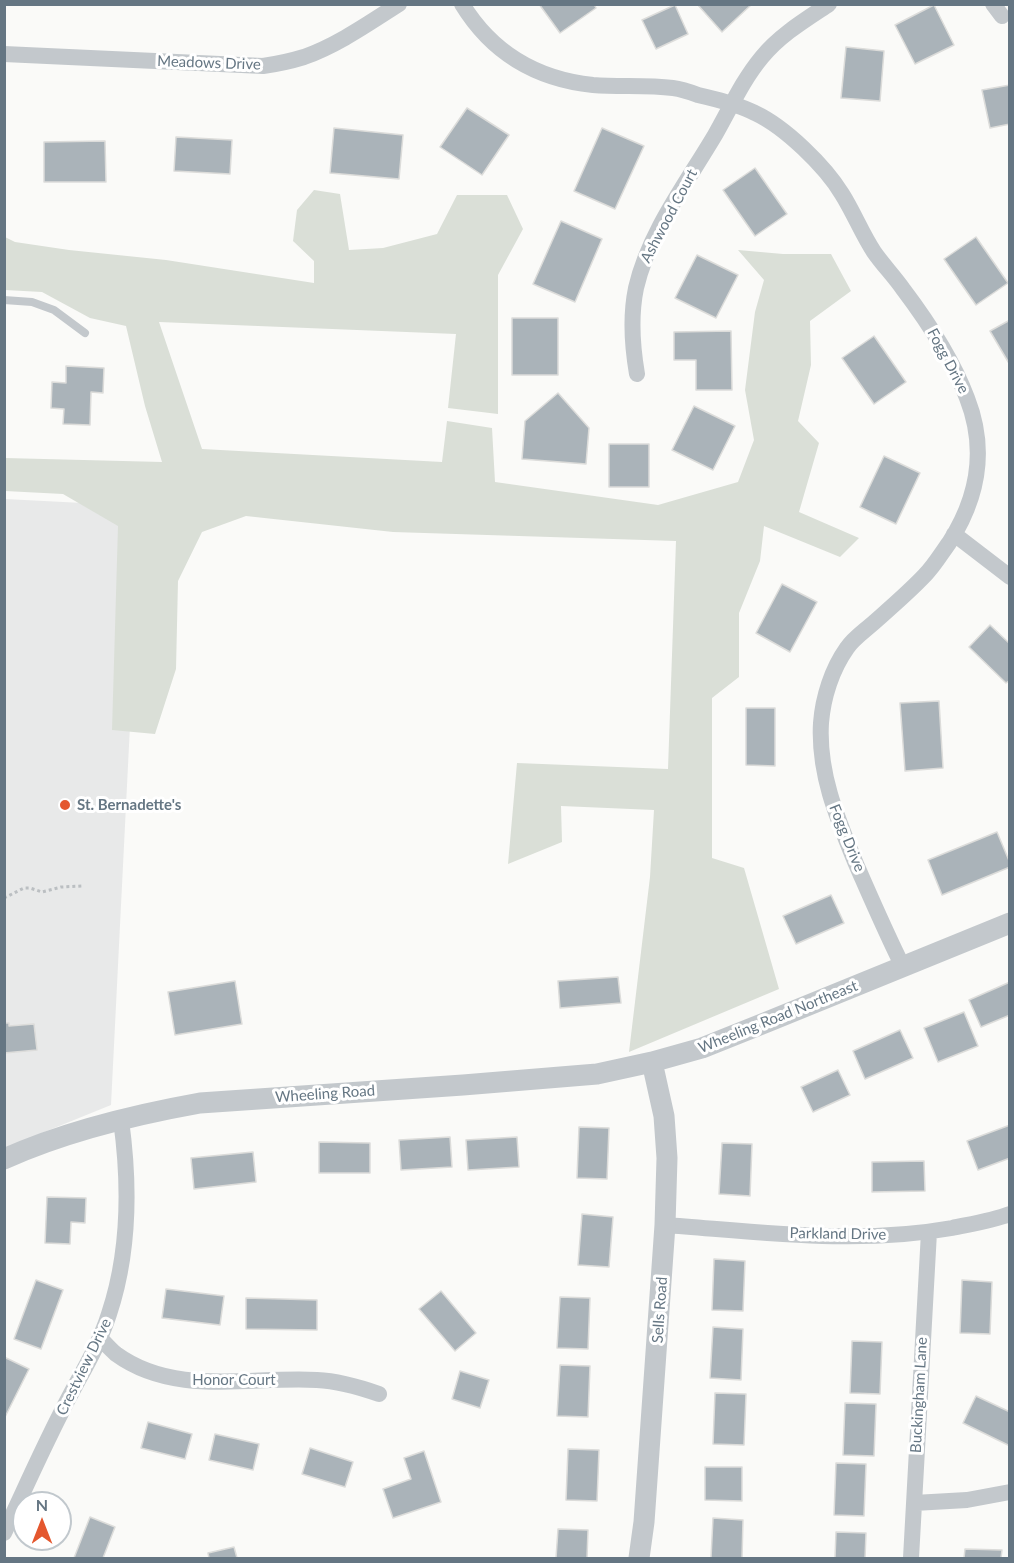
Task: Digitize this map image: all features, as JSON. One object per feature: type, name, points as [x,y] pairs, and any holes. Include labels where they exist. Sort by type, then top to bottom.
[{"type":"street","name":"Meadows Drive","points":[[4,54],[263,66],[306,56],[335,44],[399,4]]},
{"type":"street","name":"Fogg Drive","points":[[462,4],[474,24],[494,45],[511,58],[551,77],[594,85],[674,88],[732,103],[775,125],[814,157],[831,177],[875,254],[933,331],[958,377],[969,402],[978,454],[976,480],[969,506],[954,534],[926,574],[848,646],[835,670],[826,695],[821,721],[824,774],[831,800],[903,967]]},
{"type":"street","points":[[732,103],[747,76],[763,56],[782,37],[829,4]]},
{"type":"street","name":"Ashwood Court","points":[[637,374],[632,320],[636,289],[642,268],[651,244],[676,198],[732,103]]},
{"type":"street","points":[[954,534],[1010,577]]},
{"type":"street","points":[[903,967],[1010,923]]},
{"type":"street","name":"Wheeling Road Northeast","points":[[652,1062],[702,1048],[903,967]]},
{"type":"street","name":"Wheeling Road","points":[[4,1159],[41,1144],[121,1120],[200,1103],[597,1074],[652,1062]]},
{"type":"street","name":"Sells Road","points":[[639,1558],[644,1522],[666,1225],[664,1116],[652,1062]]},
{"type":"street","name":"Crestview Drive","points":[[4,1533],[110,1314],[121,1268],[127,1220],[127,1172],[121,1120]]},
{"type":"street","name":"Parkland Drive","points":[[666,1225],[821,1236],[875,1237],[929,1232],[1010,1214]]},
{"type":"street","name":"Buckingham Lane","points":[[911,1558],[929,1232]]},
{"type":"street","name":"Honor Court","points":[[100,1338],[116,1353],[138,1367],[164,1376],[190,1381],[217,1382],[319,1380],[359,1387],[379,1394]]},
{"type":"street","points":[[914,1503],[967,1500],[1010,1492]]},
{"type":"lane","points":[[4,300],[32,302],[54,310],[85,333]]},
{"type":"path","points":[[4,898],[24,888],[42,892],[61,887],[84,886]]},
{"type":"shaded area","points":[[314,190],[340,194],[349,250],[383,248],[437,234],[457,195],[507,195],[523,229],[498,275],[498,414],[448,408],[456,334],[159,322],[202,449],[442,462],[447,421],[492,428],[495,482],[658,505],[738,482],[754,440],[745,390],[755,312],[764,280],[738,250],[783,254],[831,254],[851,291],[810,321],[811,365],[798,421],[819,443],[799,512],[859,538],[840,557],[764,526],[760,561],[739,613],[739,677],[712,698],[712,858],[744,868],[779,989],[629,1052],[650,877],[654,810],[561,806],[562,842],[508,864],[517,763],[668,769],[676,541],[393,532],[246,516],[202,532],[178,581],[176,669],[155,734],[112,730],[118,526],[63,494],[5,491],[5,458],[162,462],[145,406],[126,326],[90,318],[42,292],[5,290],[5,237],[15,242],[166,260],[314,283],[314,261],[293,241],[297,210]]},
{"type":"shaded area","name":"St. Bernadette's","points":[[5,499],[141,506],[111,1105],[5,1148]]},
{"type":"building","points":[[539,4],[594,4],[596,8],[560,33]]},
{"type":"building","points":[[697,4],[752,4],[722,32]]},
{"type":"building","points":[[675,5],[688,34],[656,49],[642,20]]},
{"type":"building","points":[[934,5],[954,45],[915,64],[895,25]]},
{"type":"building","points":[[846,47],[884,51],[880,101],[841,98]]},
{"type":"building","points":[[1010,85],[1010,124],[990,128],[982,90]]},
{"type":"building","points":[[467,108],[509,135],[482,175],[440,147]]},
{"type":"building","points":[[334,128],[403,135],[399,179],[330,173]]},
{"type":"building","points":[[602,128],[644,146],[615,209],[574,191]]},
{"type":"building","points":[[176,137],[232,140],[230,174],[174,171]]},
{"type":"building","points":[[105,141],[106,182],[44,182],[44,142]]},
{"type":"building","points":[[755,168],[787,214],[755,236],[723,190]]},
{"type":"building","points":[[561,221],[602,239],[575,302],[533,284]]},
{"type":"building","points":[[976,237],[1008,283],[976,305],[944,259]]},
{"type":"building","points":[[697,255],[738,275],[716,318],[675,298]]},
{"type":"building","points":[[512,318],[558,318],[558,375],[512,375]]},
{"type":"building","points":[[1010,320],[1010,365],[990,331]]},
{"type":"building","points":[[731,331],[732,390],[696,390],[696,360],[674,360],[674,332]]},
{"type":"building","points":[[874,336],[906,382],[874,404],[842,358]]},
{"type":"building","points":[[66,366],[104,368],[103,393],[91,392],[90,425],[63,424],[64,409],[51,408],[52,382],[66,383]]},
{"type":"building","points":[[558,393],[589,428],[586,464],[522,459],[525,421]]},
{"type":"building","points":[[694,406],[735,426],[713,470],[672,450]]},
{"type":"building","points":[[609,444],[649,444],[649,487],[609,487]]},
{"type":"building","points":[[884,456],[920,473],[896,524],[860,507]]},
{"type":"building","points":[[782,584],[817,602],[790,652],[756,633]]},
{"type":"building","points":[[990,625],[1010,644],[1010,680],[1006,683],[969,647]]},
{"type":"building","points":[[939,701],[943,768],[905,771],[900,703]]},
{"type":"building","points":[[746,708],[775,708],[775,766],[746,765]]},
{"type":"building","points":[[997,832],[1010,867],[942,895],[928,860]]},
{"type":"building","points":[[831,895],[844,923],[796,944],[783,916]]},
{"type":"building","points":[[618,977],[621,1003],[560,1008],[558,981]]},
{"type":"building","points":[[235,981],[242,1024],[175,1035],[168,992]]},
{"type":"building","points":[[1010,982],[1010,1015],[981,1027],[969,1000]]},
{"type":"building","points":[[964,1012],[978,1046],[938,1062],[924,1028]]},
{"type":"building","points":[[4,1023],[9,1023],[9,1026],[34,1024],[37,1050],[4,1053]]},
{"type":"building","points":[[900,1030],[913,1058],[865,1079],[853,1051]]},
{"type":"building","points":[[838,1070],[850,1095],[813,1112],[801,1087]]},
{"type":"building","points":[[1010,1125],[1010,1158],[978,1170],[967,1141]]},
{"type":"building","points":[[579,1127],[609,1128],[607,1179],[577,1178]]},
{"type":"building","points":[[450,1137],[452,1167],[401,1170],[399,1140]]},
{"type":"building","points":[[517,1137],[519,1167],[468,1170],[466,1140]]},
{"type":"building","points":[[319,1142],[370,1143],[370,1173],[319,1173]]},
{"type":"building","points":[[722,1143],[752,1144],[750,1196],[719,1194]]},
{"type":"building","points":[[253,1152],[256,1182],[194,1189],[191,1158]]},
{"type":"building","points":[[924,1161],[925,1191],[872,1192],[872,1162]]},
{"type":"building","points":[[47,1197],[86,1198],[85,1223],[71,1222],[70,1244],[45,1243]]},
{"type":"building","points":[[582,1214],[613,1217],[609,1267],[578,1265]]},
{"type":"building","points":[[714,1259],[745,1261],[743,1311],[712,1310]]},
{"type":"building","points":[[36,1280],[63,1290],[41,1349],[14,1339]]},
{"type":"building","points":[[962,1280],[992,1282],[990,1334],[960,1333]]},
{"type":"building","points":[[166,1289],[224,1296],[220,1325],[162,1318]]},
{"type":"building","points":[[441,1291],[476,1333],[455,1351],[419,1309]]},
{"type":"building","points":[[560,1297],[590,1298],[588,1349],[557,1348]]},
{"type":"building","points":[[246,1298],[317,1300],[317,1330],[246,1329]]},
{"type":"building","points":[[713,1327],[743,1329],[741,1380],[710,1378]]},
{"type":"building","points":[[852,1341],[882,1342],[880,1394],[850,1393]]},
{"type":"building","points":[[4,1357],[29,1369],[5,1417],[4,1417]]},
{"type":"building","points":[[560,1365],[590,1366],[588,1417],[557,1416]]},
{"type":"building","points":[[460,1371],[489,1380],[480,1408],[452,1399]]},
{"type":"building","points":[[715,1393],[746,1394],[744,1445],[713,1444]]},
{"type":"building","points":[[976,1396],[1010,1412],[1010,1446],[963,1423]]},
{"type":"building","points":[[845,1403],[876,1404],[874,1456],[843,1455]]},
{"type":"building","points":[[148,1422],[192,1434],[185,1459],[141,1448]]},
{"type":"building","points":[[215,1434],[259,1444],[253,1470],[209,1460]]},
{"type":"building","points":[[310,1448],[353,1462],[345,1487],[302,1474]]},
{"type":"building","points":[[568,1449],[599,1450],[597,1501],[566,1500]]},
{"type":"building","points":[[424,1451],[441,1502],[393,1518],[383,1489],[411,1479],[404,1458]]},
{"type":"building","points":[[836,1463],[866,1464],[864,1516],[834,1515]]},
{"type":"building","points":[[705,1467],[742,1467],[742,1501],[705,1500]]},
{"type":"building","points":[[90,1517],[115,1527],[103,1558],[74,1558]]},
{"type":"building","points":[[713,1518],[743,1520],[742,1558],[711,1558]]},
{"type":"building","points":[[558,1529],[588,1530],[587,1558],[556,1558]]},
{"type":"building","points":[[836,1532],[866,1533],[865,1558],[835,1558]]},
{"type":"building","points":[[234,1547],[237,1558],[209,1558],[208,1553]]},
{"type":"building","points":[[965,1549],[1002,1550],[1001,1558],[964,1558]]},
{"type":"place","name":"St. Bernadette's","points":[[65,805]]}]
